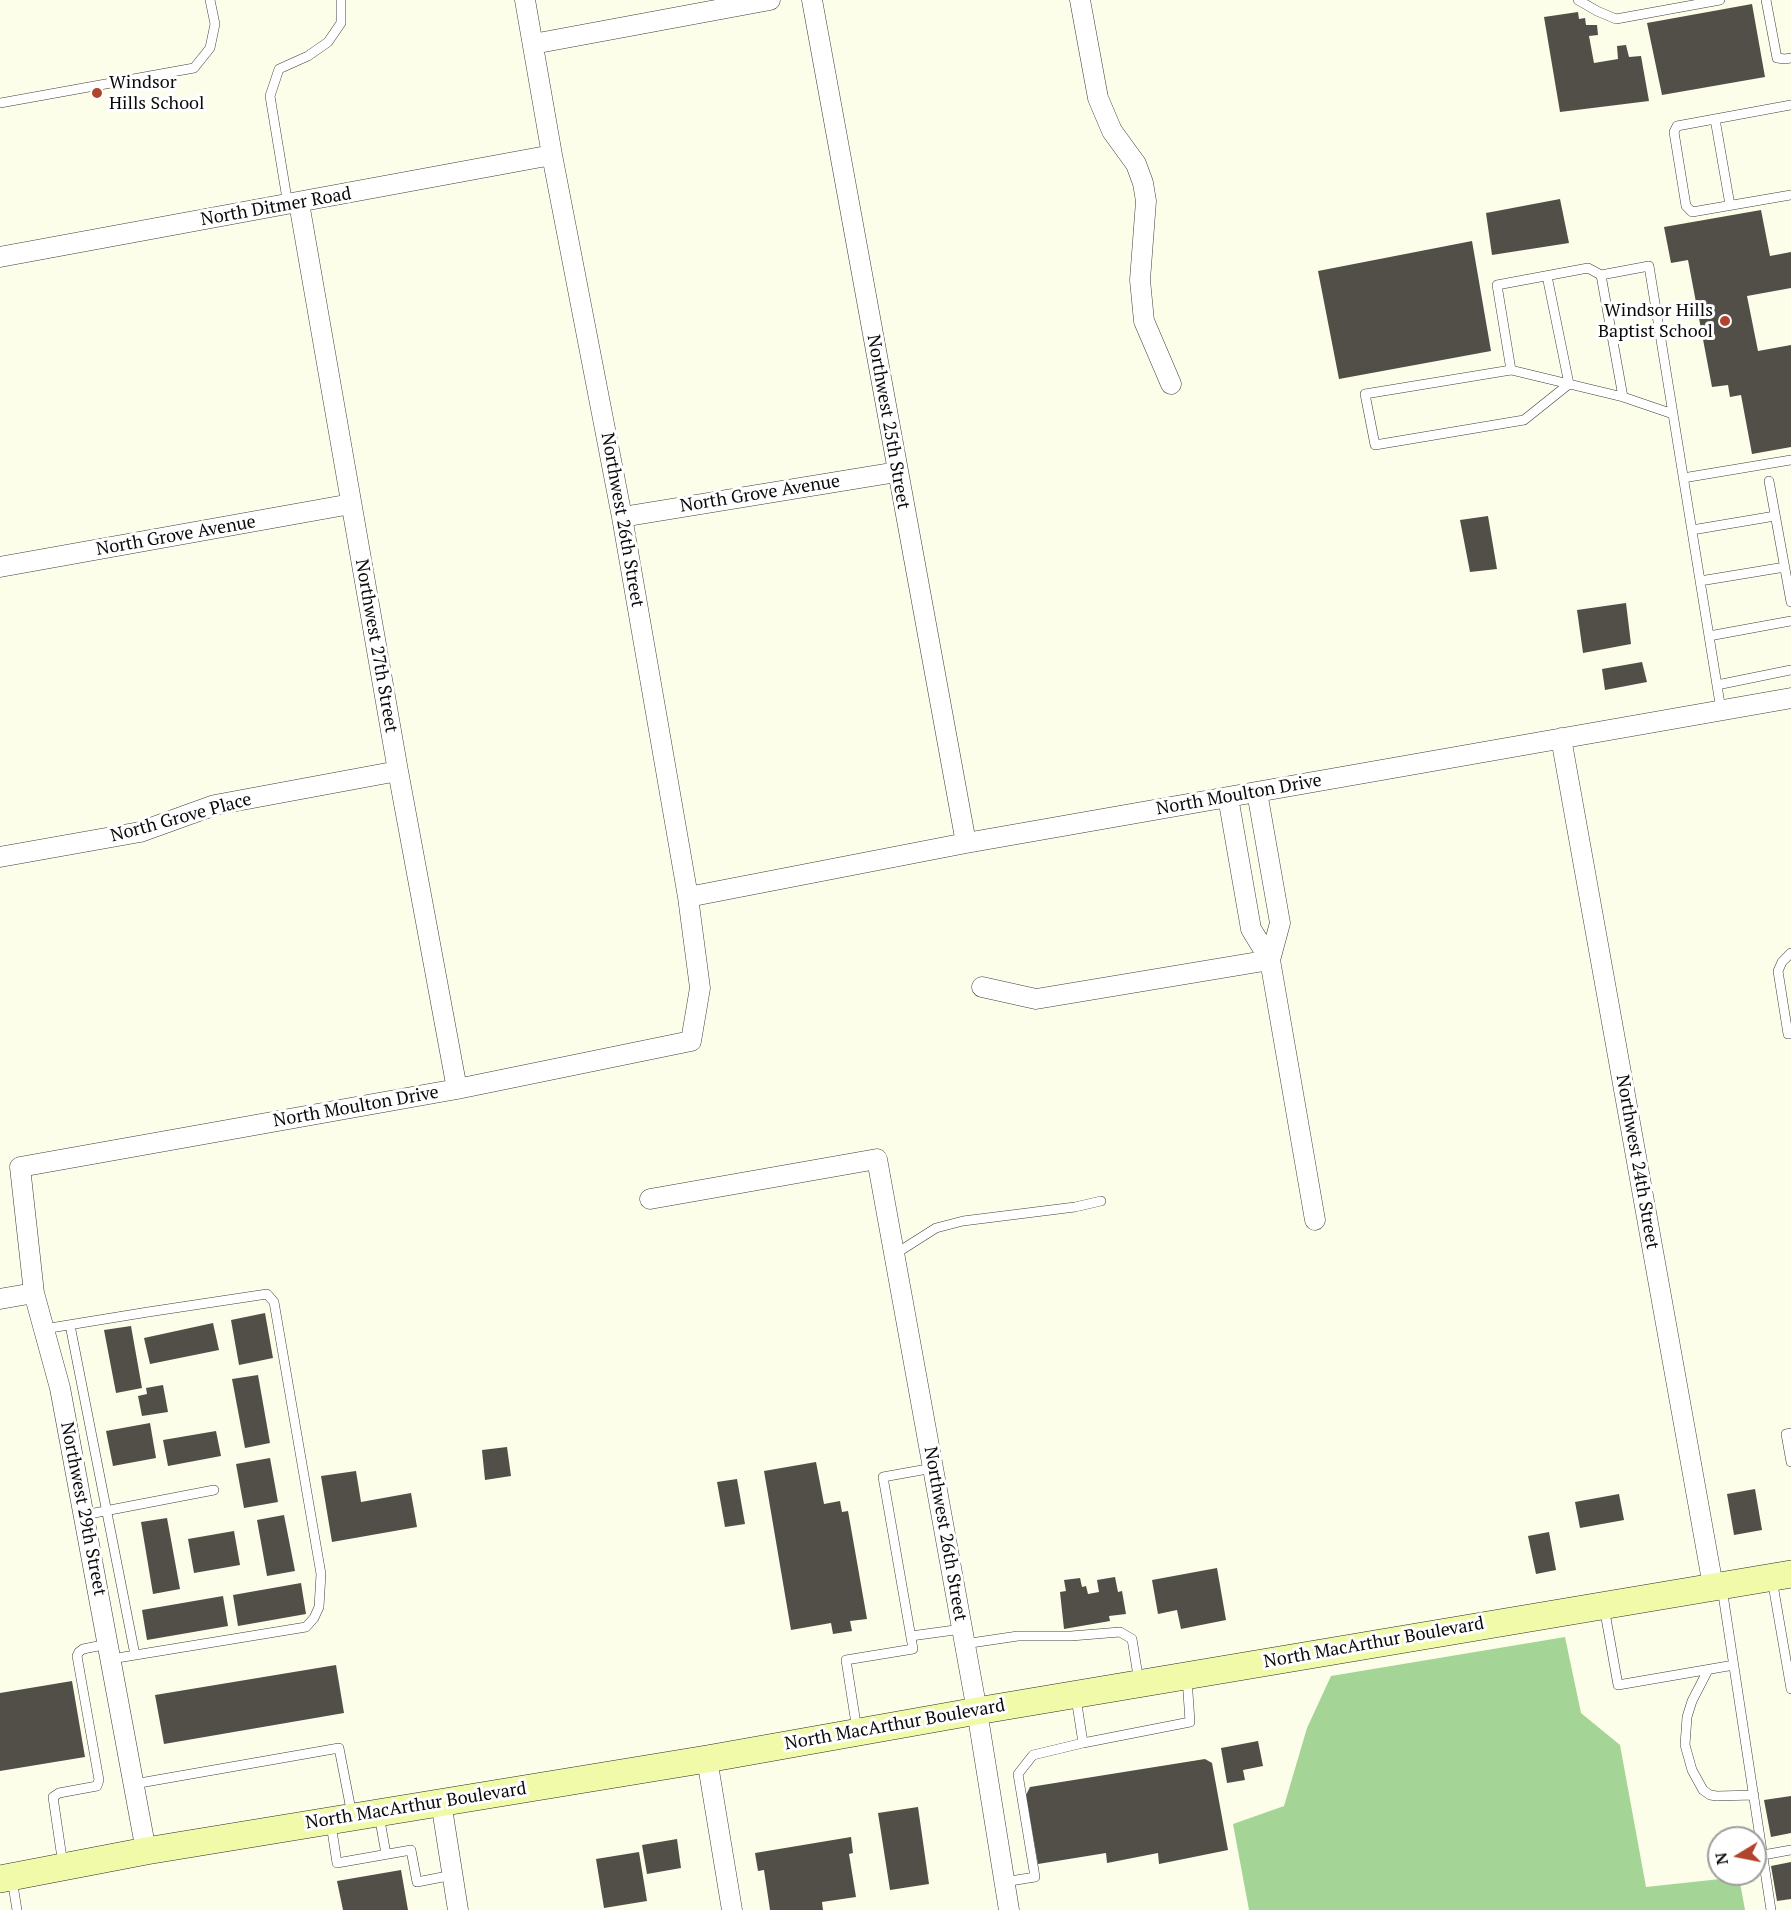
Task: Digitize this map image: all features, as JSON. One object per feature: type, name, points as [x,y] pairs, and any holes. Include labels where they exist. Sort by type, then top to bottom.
[{"type":"main road","name":"North MacArthur Boulevard","points":[[6,1878],[146,1851],[707,1759],[1139,1683],[1781,1575]]},
{"type":"street","name":"Northwest 26th Street","points":[[525,0],[552,155],[622,517],[688,897],[699,988],[691,1041]]},
{"type":"street","points":[[533,44],[770,0]]},
{"type":"street","name":"Northwest 25th Street","points":[[812,0],[966,843]]},
{"type":"street","points":[[1080,0],[1098,98],[1112,131],[1136,164],[1143,183],[1146,201],[1140,280],[1144,321],[1171,384]]},
{"type":"street","name":"North Ditmer Road","points":[[0,257],[552,155]]},
{"type":"street","name":"Northwest 27th Street","points":[[293,204],[351,504],[457,1089]]},
{"type":"street","name":"North Grove Avenue","points":[[622,517],[897,472]]},
{"type":"street","name":"North Grove Avenue","points":[[0,567],[351,504]]},
{"type":"street","name":"North Moulton Drive","points":[[688,897],[966,843],[1791,698]]},
{"type":"street","name":"Northwest 24th Street","points":[[1561,738],[1718,1586]]},
{"type":"street","name":"North Grove Place","points":[[0,857],[140,832],[215,805],[398,771]]},
{"type":"street","points":[[1257,792],[1280,923],[1270,960]]},
{"type":"street","points":[[1228,797],[1251,929],[1270,960],[1315,1220]]},
{"type":"street","points":[[1244,884],[1272,879]]},
{"type":"street","points":[[982,987],[1036,999],[1270,960]]},
{"type":"street","name":"North Moulton Drive","points":[[20,1167],[457,1089],[691,1041]]},
{"type":"street","name":"Northwest 26th Street","points":[[650,1199],[877,1159],[977,1711],[1009,1910]]},
{"type":"street","name":"Northwest 29th Street","points":[[20,1167],[34,1293],[60,1388],[146,1851]]},
{"type":"street","points":[[0,1299],[34,1293]]},
{"type":"street","points":[[707,1759],[732,1910]]},
{"type":"street","points":[[441,1802],[458,1910]]},
{"type":"lane","points":[[0,103],[194,68],[210,48],[215,24],[210,0]]},
{"type":"lane","points":[[293,204],[270,96],[279,69],[308,56],[328,42],[341,23],[342,0]]},
{"type":"lane","points":[[1578,0],[1616,19],[1720,0]]},
{"type":"lane","points":[[1766,0],[1777,58],[1791,58]]},
{"type":"lane","points":[[1791,105],[1677,126],[1674,132],[1686,206],[1692,212],[1791,195]]},
{"type":"lane","points":[[1716,119],[1730,205]]},
{"type":"lane","points":[[1511,370],[1497,285],[1588,268],[1601,275],[1649,266],[1721,710]]},
{"type":"lane","points":[[1601,275],[1623,397]]},
{"type":"lane","points":[[1547,276],[1569,384]]},
{"type":"lane","points":[[1569,384],[1524,420],[1375,445],[1365,394],[1511,370],[1623,397],[1673,414]]},
{"type":"lane","points":[[1683,478],[1791,460]]},
{"type":"lane","points":[[1769,481],[1791,602]]},
{"type":"lane","points":[[1692,530],[1775,516]]},
{"type":"lane","points":[[1700,581],[1785,567]]},
{"type":"lane","points":[[1709,636],[1791,621]]},
{"type":"lane","points":[[1717,685],[1791,670]]},
{"type":"lane","points":[[1791,953],[1782,962],[1778,971],[1788,1034],[1791,1034]]},
{"type":"lane","points":[[895,1254],[936,1228],[963,1221],[1075,1207],[1101,1201]]},
{"type":"lane","points":[[44,1329],[267,1294],[274,1302],[321,1574],[319,1607],[314,1618],[306,1627],[135,1655],[83,1648],[79,1652],[77,1656],[99,1780],[97,1786],[59,1793],[53,1797],[63,1867]]},
{"type":"lane","points":[[70,1324],[135,1655]]},
{"type":"lane","points":[[1791,1433],[1786,1434],[1791,1462]]},
{"type":"lane","points":[[858,1732],[846,1660],[913,1649],[884,1477],[933,1468]]},
{"type":"lane","points":[[84,1515],[214,1490]]},
{"type":"lane","points":[[1781,1575],[1791,1689]]},
{"type":"lane","points":[[1718,1586],[1734,1665],[1759,1826]]},
{"type":"lane","points":[[1603,1605],[1618,1685],[1734,1665]]},
{"type":"lane","points":[[911,1636],[1071,1636],[1120,1632],[1132,1639],[1139,1683]]},
{"type":"lane","points":[[1708,1670],[1692,1701],[1687,1717],[1685,1745],[1692,1770],[1703,1790],[1710,1795],[1717,1797],[1754,1795]]},
{"type":"lane","points":[[1004,1882],[1035,1877],[1018,1774],[1033,1755],[1190,1722],[1186,1676]]},
{"type":"lane","points":[[1075,1694],[1083,1743]]},
{"type":"lane","points":[[134,1784],[339,1748],[341,1819],[338,1863],[411,1850],[417,1882],[453,1875]]},
{"type":"lane","points":[[379,1812],[386,1854]]},
{"type":"lane","points":[[1767,1854],[1791,1850]]},
{"type":"lane","points":[[6,1878],[17,1910]]},
{"type":"lane","points":[[1767,1882],[1771,1910]]},
{"type":"green space","points":[[1565,1637],[1581,1713],[1620,1745],[1646,1887],[1707,1880],[1707,1886],[1741,1886],[1745,1910],[1249,1910],[1233,1824],[1284,1806],[1307,1728],[1331,1676]]},
{"type":"building","points":[[1752,4],[1765,77],[1662,95],[1647,23]]},
{"type":"building","points":[[1578,12],[1579,19],[1585,18],[1586,25],[1597,25],[1598,35],[1589,36],[1594,63],[1618,59],[1617,46],[1626,45],[1629,57],[1641,56],[1649,101],[1560,112],[1544,17]]},
{"type":"building","points":[[1560,199],[1569,243],[1492,255],[1486,213]]},
{"type":"building","name":"Windsor Hills Baptist School","points":[[1761,210],[1770,256],[1791,252],[1791,288],[1747,296],[1758,351],[1791,345],[1791,447],[1752,454],[1741,395],[1730,397],[1728,385],[1712,387],[1688,260],[1671,263],[1664,227]]},
{"type":"building","points":[[1472,241],[1491,351],[1339,379],[1318,271]]},
{"type":"building","points":[[1488,516],[1497,569],[1470,572],[1460,520]]},
{"type":"building","points":[[1626,603],[1631,644],[1583,653],[1577,610]]},
{"type":"building","points":[[1642,662],[1647,682],[1605,690],[1602,669]]},
{"type":"building","points":[[265,1313],[273,1358],[239,1365],[231,1320]]},
{"type":"building","points":[[213,1323],[219,1350],[150,1364],[144,1338]]},
{"type":"building","points":[[131,1326],[142,1388],[116,1393],[104,1330]]},
{"type":"building","points":[[258,1375],[270,1443],[245,1448],[232,1379]]},
{"type":"building","points":[[163,1385],[168,1412],[142,1416],[138,1396],[147,1394],[146,1388]]},
{"type":"building","points":[[150,1423],[156,1458],[113,1466],[106,1431]]},
{"type":"building","points":[[216,1431],[221,1456],[168,1466],[163,1440]]},
{"type":"building","points":[[507,1447],[511,1476],[485,1480],[482,1450]]},
{"type":"building","points":[[270,1458],[278,1502],[244,1508],[236,1464]]},
{"type":"building","points":[[816,1462],[824,1504],[840,1501],[842,1512],[848,1511],[867,1619],[850,1621],[852,1631],[833,1634],[831,1623],[791,1630],[764,1471]]},
{"type":"building","points":[[356,1471],[361,1502],[411,1493],[417,1527],[332,1542],[321,1476]]},
{"type":"building","points":[[737,1479],[745,1524],[725,1527],[717,1482]]},
{"type":"building","points":[[1755,1489],[1762,1530],[1734,1535],[1727,1494]]},
{"type":"building","points":[[1619,1494],[1624,1520],[1580,1528],[1575,1502]]},
{"type":"building","points":[[284,1515],[295,1571],[267,1576],[257,1520]]},
{"type":"building","points":[[167,1518],[180,1589],[153,1594],[141,1522]]},
{"type":"building","points":[[234,1531],[240,1565],[194,1573],[188,1539]]},
{"type":"building","points":[[1549,1532],[1556,1570],[1536,1574],[1528,1536]]},
{"type":"building","points":[[1217,1568],[1226,1620],[1181,1629],[1177,1610],[1158,1614],[1152,1580]]},
{"type":"building","points":[[1115,1577],[1118,1592],[1122,1591],[1126,1614],[1109,1616],[1110,1621],[1064,1629],[1060,1592],[1066,1591],[1064,1580],[1080,1578],[1082,1587],[1086,1586],[1088,1594],[1099,1592],[1097,1580]]},
{"type":"building","points":[[301,1583],[306,1614],[238,1626],[233,1595]]},
{"type":"building","points":[[223,1596],[228,1626],[147,1640],[142,1610]]},
{"type":"building","points":[[336,1665],[344,1713],[164,1744],[155,1695]]},
{"type":"building","points":[[72,1681],[85,1757],[0,1771],[0,1693]]},
{"type":"building","points":[[1258,1741],[1263,1766],[1243,1770],[1245,1780],[1227,1783],[1221,1748]]},
{"type":"building","points":[[1205,1759],[1212,1763],[1228,1850],[1159,1864],[1158,1853],[1107,1863],[1106,1853],[1038,1864],[1026,1795],[1030,1787]]},
{"type":"building","points":[[1791,1796],[1791,1833],[1771,1837],[1764,1800]]},
{"type":"building","points":[[918,1807],[929,1884],[890,1890],[878,1813]]},
{"type":"building","points":[[851,1837],[853,1853],[849,1854],[856,1897],[822,1902],[823,1910],[770,1910],[764,1870],[758,1871],[755,1853]]},
{"type":"building","points":[[677,1839],[681,1868],[647,1874],[642,1845]]},
{"type":"building","points":[[639,1852],[647,1901],[604,1908],[596,1859]]},
{"type":"building","points":[[1791,1862],[1791,1899],[1777,1901],[1771,1866]]},
{"type":"building","points":[[401,1870],[408,1910],[343,1910],[337,1881]]},
{"type":"place","name":"Windsor Hills School","points":[[97,93]]},
{"type":"place","name":"Windsor Hills Baptist School","points":[[1725,321]]}]
